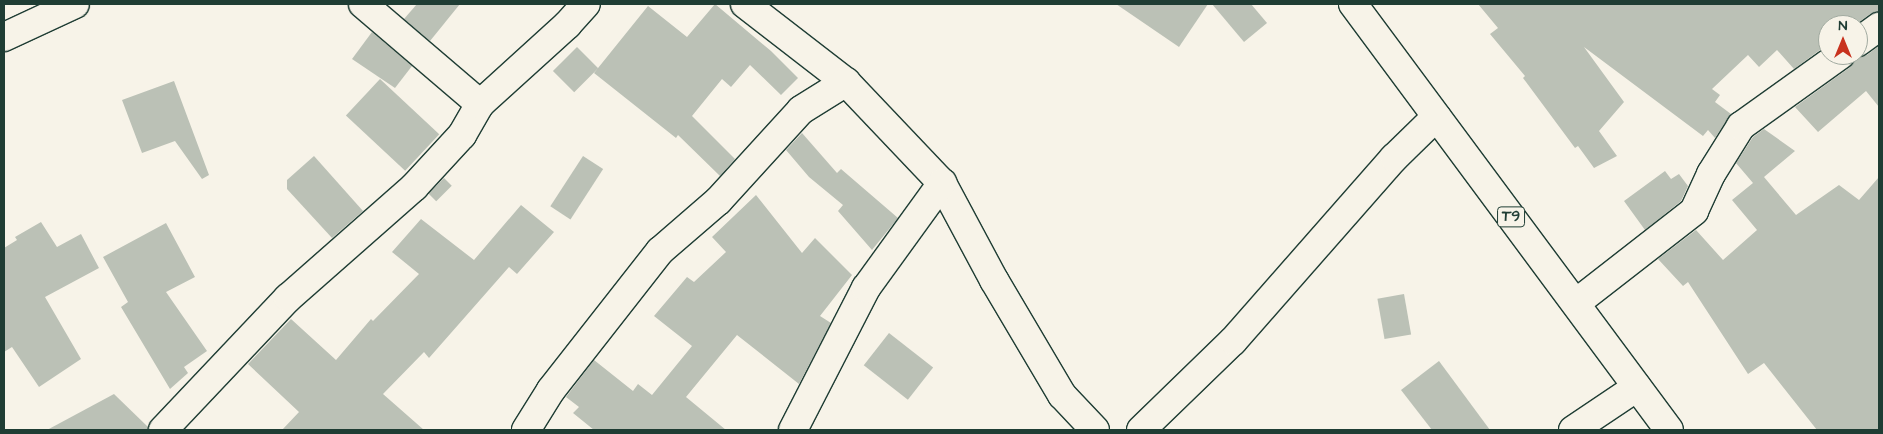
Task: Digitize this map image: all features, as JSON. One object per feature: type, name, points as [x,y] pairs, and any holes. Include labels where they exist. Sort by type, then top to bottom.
[{"type":"main road","points":[[4,37],[75,4]]},
{"type":"main road","points":[[362,4],[480,104]]},
{"type":"main road","points":[[163,430],[288,298],[414,187],[462,135],[480,104],[566,25],[586,4]]},
{"type":"main road","points":[[745,4],[846,82],[942,183],[994,280],[1062,395],[1095,430]]},
{"type":"main road","name":"T9","points":[[1353,4],[1436,118],[1576,303],[1668,430]]},
{"type":"main road","points":[[1868,35],[1879,27]]},
{"type":"main road","points":[[1576,303],[1694,211],[1711,174],[1741,126],[1826,65]]},
{"type":"main road","points":[[526,430],[551,390],[660,251],[718,201],[801,110],[846,82]]},
{"type":"main road","points":[[1141,430],[1233,340],[1394,158],[1436,118]]},
{"type":"main road","points":[[792,430],[866,288],[942,183]]},
{"type":"main road","points":[[1573,430],[1637,387]]},
{"type":"building","points":[[417,4],[460,4],[430,41],[404,19]]},
{"type":"building","points":[[715,4],[771,51],[798,78],[781,95],[750,65],[731,87],[722,79],[692,116],[735,159],[720,176],[678,135],[676,138],[594,73],[648,6],[687,37]]},
{"type":"building","points":[[1116,4],[1208,4],[1179,47]]},
{"type":"building","points":[[1212,4],[1251,4],[1267,23],[1244,42]]},
{"type":"building","points":[[1478,4],[1879,4],[1879,12],[1868,15],[1818,15],[1818,51],[1794,69],[1777,50],[1759,67],[1748,55],[1712,89],[1720,95],[1715,102],[1731,114],[1715,138],[1708,130],[1703,136],[1584,47],[1624,102],[1599,131],[1617,156],[1594,168],[1578,146],[1575,148],[1523,78],[1525,76],[1490,34],[1498,28]]},
{"type":"building","points":[[372,32],[412,66],[395,88],[352,59]]},
{"type":"building","points":[[1879,46],[1879,107],[1866,91],[1818,132],[1795,107],[1851,65],[1868,65],[1868,54]]},
{"type":"building","points":[[577,47],[598,68],[574,92],[553,71]]},
{"type":"building","points":[[380,79],[439,134],[405,171],[346,116]]},
{"type":"building","points":[[174,81],[209,175],[202,179],[175,141],[142,153],[122,100]]},
{"type":"building","points":[[1764,129],[1795,151],[1764,177],[1796,215],[1839,185],[1859,200],[1879,177],[1879,430],[1817,430],[1764,363],[1748,374],[1688,282],[1683,286],[1658,259],[1696,230],[1723,260],[1757,230],[1732,200],[1753,183],[1736,163],[1753,137]]},
{"type":"building","points":[[802,133],[837,173],[841,169],[898,218],[872,250],[838,211],[843,205],[809,177],[786,150]]},
{"type":"building","points":[[314,156],[363,211],[332,238],[287,189],[287,180]]},
{"type":"building","points":[[583,156],[603,169],[570,219],[550,206]]},
{"type":"building","points":[[1665,171],[1671,179],[1679,174],[1688,186],[1681,201],[1645,230],[1624,201]]},
{"type":"building","points":[[444,178],[452,186],[436,201],[428,194]]},
{"type":"building","points":[[756,195],[802,253],[815,238],[852,275],[820,316],[831,323],[799,384],[737,335],[686,397],[726,430],[594,430],[573,413],[579,407],[566,397],[594,360],[633,391],[638,384],[652,395],[692,346],[654,316],[687,277],[694,282],[726,252],[712,237]]},
{"type":"building","points":[[521,205],[554,232],[517,274],[509,267],[429,358],[424,352],[383,394],[424,430],[282,430],[299,412],[248,364],[291,319],[336,360],[371,319],[373,321],[419,274],[392,252],[421,219],[474,260]]},
{"type":"building","points":[[41,222],[57,247],[81,234],[99,268],[45,297],[81,359],[39,387],[12,347],[4,352],[4,248],[17,240],[15,237]]},
{"type":"building","points":[[166,223],[195,277],[166,292],[207,351],[184,367],[188,373],[170,389],[121,307],[128,302],[103,257]]},
{"type":"building","points":[[1404,294],[1411,334],[1385,339],[1377,299]]},
{"type":"building","points":[[889,333],[933,367],[908,400],[864,365]]},
{"type":"building","points":[[1439,361],[1490,430],[1432,430],[1401,390]]},
{"type":"building","points":[[114,394],[148,427],[148,430],[47,430]]}]
